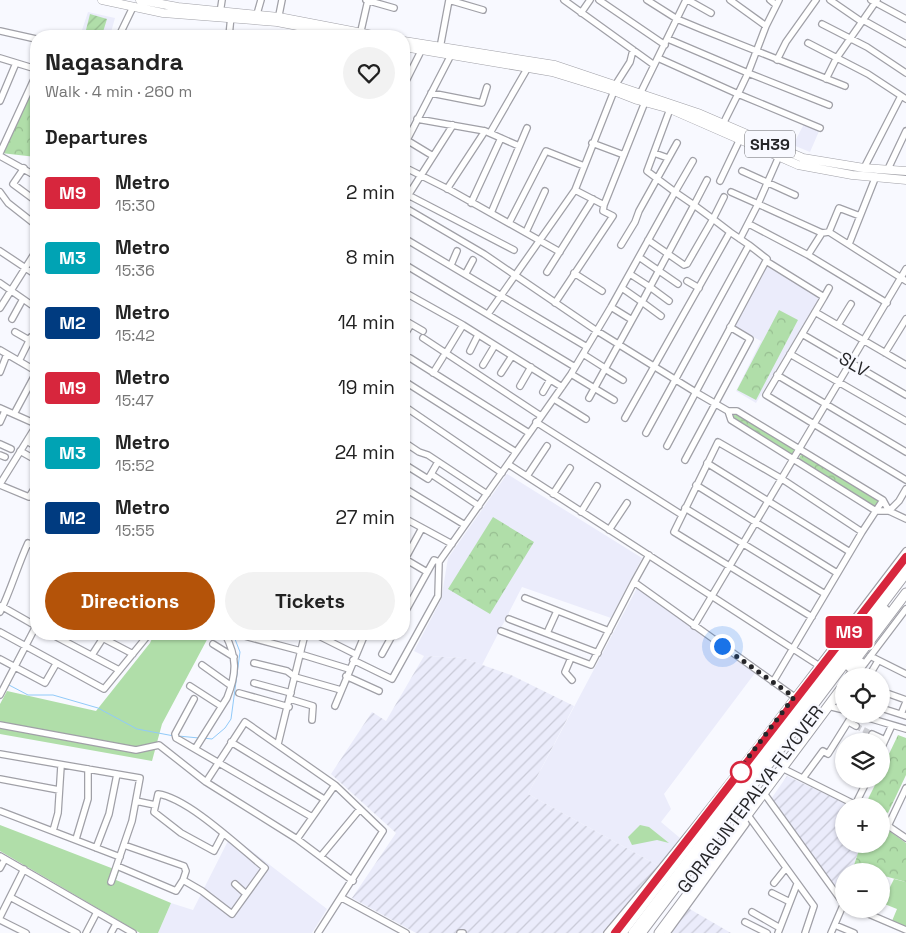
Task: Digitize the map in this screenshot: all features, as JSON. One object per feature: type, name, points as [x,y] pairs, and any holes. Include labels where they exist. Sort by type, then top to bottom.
[{"type":"highway","points":[[633,933],[906,573]]},
{"type":"highway","name":"GORAGUNTEPALYA FLYOVER","points":[[641,933],[906,583]]},
{"type":"highway","name":"GORAGUNTEPALYA FLYOVER","points":[[649,933],[906,593]]},
{"type":"highway","points":[[856,668],[906,602]]},
{"type":"highway","points":[[659,933],[835,702]]},
{"type":"main road","points":[[102,0],[163,13],[257,14],[323,30]]},
{"type":"main road","points":[[140,0],[220,15]]},
{"type":"main road","points":[[231,15],[278,20],[333,30]]},
{"type":"main road","name":"SH39","points":[[410,42],[452,52],[555,64],[615,87],[640,94],[815,161],[864,168],[906,171]]},
{"type":"main road","points":[[410,48],[421,51],[452,52],[615,87],[645,102],[722,127],[740,139],[798,165],[852,175],[906,180]]},
{"type":"street","points":[[220,15],[222,0]]},
{"type":"street","points":[[257,14],[261,0]]},
{"type":"street","points":[[278,20],[282,0]]},
{"type":"street","points":[[361,30],[367,0],[394,8]]},
{"type":"street","points":[[440,48],[449,0],[483,10]]},
{"type":"street","points":[[564,0],[654,65]]},
{"type":"street","points":[[581,13],[590,0]]},
{"type":"street","points":[[600,0],[667,42],[829,105]]},
{"type":"street","points":[[647,0],[677,18],[845,86]]},
{"type":"street","points":[[640,94],[687,0],[710,14]]},
{"type":"street","points":[[730,0],[766,26]]},
{"type":"street","points":[[722,127],[748,73],[766,26],[778,2],[770,0]]},
{"type":"street","points":[[777,60],[786,42],[816,0]]},
{"type":"street","points":[[830,0],[862,21],[906,44]]},
{"type":"street","points":[[826,79],[836,59],[874,1],[906,19]]},
{"type":"street","points":[[122,30],[133,6]]},
{"type":"street","points":[[229,30],[231,15]]},
{"type":"street","points":[[822,24],[867,47],[906,73]]},
{"type":"street","points":[[0,31],[30,38]]},
{"type":"street","points":[[808,43],[868,74],[904,98],[864,168]]},
{"type":"street","points":[[488,314],[575,190],[615,87],[630,62],[633,50]]},
{"type":"street","points":[[410,71],[421,51]]},
{"type":"street","points":[[410,131],[452,52]]},
{"type":"street","points":[[0,58],[30,67]]},
{"type":"street","points":[[658,58],[820,128]]},
{"type":"street","points":[[0,101],[16,63]]},
{"type":"street","points":[[447,189],[487,132],[527,69]]},
{"type":"street","points":[[431,93],[482,103],[487,87]]},
{"type":"street","points":[[30,96],[0,154],[30,172]]},
{"type":"street","points":[[554,303],[613,216],[603,211],[604,205],[645,102]]},
{"type":"street","points":[[670,109],[647,171],[740,238],[766,261],[824,297]]},
{"type":"street","points":[[417,119],[453,124],[487,132],[519,146]]},
{"type":"street","points":[[410,191],[453,124]]},
{"type":"street","points":[[491,213],[527,128]]},
{"type":"street","points":[[888,169],[906,131]]},
{"type":"street","points":[[471,203],[501,138]]},
{"type":"street","points":[[720,181],[740,139]]},
{"type":"street","points":[[410,142],[433,156]]},
{"type":"street","points":[[592,143],[624,155]]},
{"type":"street","points":[[621,244],[635,222],[656,178],[677,143]]},
{"type":"street","points":[[740,238],[749,224],[782,149]]},
{"type":"street","points":[[509,223],[546,151],[584,166]]},
{"type":"street","points":[[654,153],[668,158]]},
{"type":"street","points":[[325,640],[392,679],[438,596],[439,562],[571,374],[622,288],[693,161]]},
{"type":"street","points":[[24,168],[13,184],[30,197]]},
{"type":"street","points":[[410,171],[447,189],[560,252]]},
{"type":"street","points":[[742,172],[795,195]]},
{"type":"street","points":[[849,244],[876,176]]},
{"type":"street","points":[[588,398],[707,180]]},
{"type":"street","points":[[575,190],[604,205]]},
{"type":"street","points":[[526,232],[546,191]]},
{"type":"street","points":[[0,192],[8,203],[30,220]]},
{"type":"street","points":[[731,192],[849,244],[904,280]]},
{"type":"street","points":[[648,240],[684,265],[687,264],[724,197]]},
{"type":"street","points":[[410,199],[514,250]]},
{"type":"street","points":[[547,272],[594,199]]},
{"type":"street","points":[[808,255],[825,232],[839,208],[860,216]]},
{"type":"street","points":[[410,211],[484,254],[554,303],[697,393],[728,411],[737,411],[883,500],[889,511]]},
{"type":"street","points":[[749,224],[808,255],[887,303]]},
{"type":"street","points":[[625,418],[730,232]]},
{"type":"street","points":[[410,242],[466,273],[587,347]]},
{"type":"street","points":[[646,433],[749,245]]},
{"type":"street","points":[[0,251],[30,270]]},
{"type":"street","points":[[450,265],[457,251]]},
{"type":"street","points":[[639,257],[678,284]]},
{"type":"street","points":[[466,273],[473,260]]},
{"type":"street","points":[[667,446],[766,261]]},
{"type":"street","points":[[0,308],[30,262]]},
{"type":"street","points":[[410,268],[575,367]]},
{"type":"street","points":[[694,626],[864,340],[904,280],[906,269]]},
{"type":"street","points":[[574,273],[602,291]]},
{"type":"street","points":[[630,274],[670,301]]},
{"type":"street","points":[[687,280],[699,288]]},
{"type":"street","points":[[0,283],[30,304]]},
{"type":"street","points":[[622,288],[661,316]]},
{"type":"street","points":[[829,288],[766,395],[906,480]]},
{"type":"street","points":[[410,295],[478,334],[562,387]]},
{"type":"street","points":[[12,319],[23,299]]},
{"type":"street","points":[[838,325],[851,304]]},
{"type":"street","points":[[611,307],[632,320]]},
{"type":"street","points":[[815,312],[906,364]]},
{"type":"street","points":[[885,353],[906,320]]},
{"type":"street","points":[[411,324],[422,331]]},
{"type":"street","points":[[433,373],[463,325]]},
{"type":"street","points":[[685,460],[750,339],[730,327]]},
{"type":"street","points":[[15,332],[30,338]]},
{"type":"street","points":[[470,351],[478,334]]},
{"type":"street","name":"SLV","points":[[802,334],[906,395]]},
{"type":"street","points":[[423,338],[444,355],[541,416]]},
{"type":"street","points":[[19,361],[30,344]]},
{"type":"street","points":[[483,366],[495,345]]},
{"type":"street","points":[[0,350],[30,368]]},
{"type":"street","points":[[0,372],[7,354]]},
{"type":"street","points":[[583,354],[623,380]]},
{"type":"street","points":[[790,354],[906,421]]},
{"type":"street","points":[[501,372],[512,356]]},
{"type":"street","points":[[410,358],[529,433]]},
{"type":"street","points":[[520,386],[531,368]]},
{"type":"street","points":[[571,374],[614,400]]},
{"type":"street","points":[[777,375],[906,452]]},
{"type":"street","points":[[543,392],[550,380]]},
{"type":"street","points":[[14,414],[30,383]]},
{"type":"street","points":[[410,385],[516,452]]},
{"type":"street","points":[[518,401],[522,394]]},
{"type":"street","points":[[554,399],[586,419]]},
{"type":"street","points":[[0,422],[3,409],[30,422]]},
{"type":"street","points":[[410,410],[502,473]]},
{"type":"street","points":[[728,411],[732,420],[876,510],[889,511],[906,519]]},
{"type":"street","points":[[536,422],[682,515]]},
{"type":"street","points":[[30,436],[0,484],[29,497],[30,495]]},
{"type":"street","points":[[812,617],[731,565],[674,532],[718,442],[782,479],[862,532]]},
{"type":"street","points":[[0,444],[11,449]]},
{"type":"street","points":[[410,446],[487,494]]},
{"type":"street","points":[[527,476],[547,446]]},
{"type":"street","points":[[20,451],[30,457]]},
{"type":"street","points":[[410,468],[428,479],[438,462]]},
{"type":"street","points":[[707,463],[850,552]]},
{"type":"street","points":[[508,464],[818,665]]},
{"type":"street","points":[[553,494],[570,468]]},
{"type":"street","points":[[430,474],[479,506]]},
{"type":"street","points":[[696,485],[837,573]]},
{"type":"street","points":[[466,497],[474,486]]},
{"type":"street","points":[[581,512],[598,486]]},
{"type":"street","points":[[889,511],[899,501],[906,489]]},
{"type":"street","points":[[410,492],[465,525]]},
{"type":"street","points":[[773,682],[837,573],[883,500]]},
{"type":"street","points":[[609,530],[627,503]]},
{"type":"street","points":[[686,508],[825,594]]},
{"type":"street","points":[[410,521],[452,544]]},
{"type":"street","points":[[410,549],[422,528]]},
{"type":"street","points":[[30,544],[28,543],[1,608],[30,623]]},
{"type":"street","points":[[607,933],[675,852],[773,728],[818,665],[906,551]]},
{"type":"street","points":[[501,631],[591,666],[649,555]]},
{"type":"street","points":[[410,603],[434,560],[439,562]]},
{"type":"street","points":[[410,563],[427,572]]},
{"type":"street","points":[[624,933],[906,564]]},
{"type":"street","points":[[634,582],[801,702]]},
{"type":"street","points":[[525,598],[609,631]]},
{"type":"street","points":[[548,633],[557,610]]},
{"type":"street","points":[[861,668],[905,612]]},
{"type":"street","points":[[509,618],[598,653]]},
{"type":"street","points":[[0,632],[104,689],[144,640]]},
{"type":"street","points":[[0,695],[30,637]]},
{"type":"street","points":[[63,640],[119,670]]},
{"type":"street","points":[[92,655],[102,640]]},
{"type":"street","points":[[107,640],[132,654]]},
{"type":"street","points":[[195,749],[221,706],[230,685],[234,657],[227,640]]},
{"type":"street","points":[[258,640],[301,652],[348,672],[379,691]]},
{"type":"street","points":[[278,744],[304,640]]},
{"type":"street","points":[[335,706],[361,640]]},
{"type":"street","points":[[382,654],[390,640]]},
{"type":"street","points":[[213,644],[234,657]]},
{"type":"street","points":[[870,656],[906,674]]},
{"type":"street","points":[[571,658],[565,672],[572,680]]},
{"type":"street","points":[[0,659],[45,683],[56,664]]},
{"type":"street","points":[[874,668],[878,661]]},
{"type":"street","points":[[254,662],[287,671],[295,677],[341,690]]},
{"type":"street","points":[[202,665],[230,685]]},
{"type":"street","points":[[254,683],[313,706],[312,720]]},
{"type":"street","points":[[190,686],[221,706]]},
{"type":"street","points":[[239,693],[288,706]]},
{"type":"street","points":[[890,695],[906,701],[903,715],[890,711]]},
{"type":"street","points":[[194,699],[175,736],[312,816]]},
{"type":"street","points":[[667,933],[835,703]]},
{"type":"street","points":[[206,782],[245,722],[335,785],[383,831],[353,881],[318,933]]},
{"type":"street","points":[[850,723],[856,726]]},
{"type":"street","points":[[885,723],[906,729]]},
{"type":"street","points":[[888,733],[892,725]]},
{"type":"street","points":[[0,726],[136,750],[159,745],[206,782],[297,839],[353,881]]},
{"type":"street","points":[[231,742],[324,800]]},
{"type":"street","points":[[804,778],[822,751],[828,754],[835,742]]},
{"type":"street","points":[[0,754],[61,766],[140,778],[136,802],[111,882]]},
{"type":"street","points":[[53,831],[58,813],[61,766]]},
{"type":"street","points":[[76,839],[88,799],[88,769]]},
{"type":"street","points":[[786,770],[842,798]]},
{"type":"street","points":[[96,848],[109,814],[117,774]]},
{"type":"street","points":[[0,779],[59,790]]},
{"type":"street","points":[[297,839],[335,785]]},
{"type":"street","points":[[890,823],[903,800],[906,788]]},
{"type":"street","points":[[183,880],[202,891],[232,914],[265,868],[223,834],[172,797],[158,794],[154,812],[181,833],[214,852],[223,834]]},
{"type":"street","points":[[766,796],[835,892]]},
{"type":"street","points":[[136,802],[155,805]]},
{"type":"street","points":[[321,856],[360,809]]},
{"type":"street","points":[[0,810],[120,857]]},
{"type":"street","points":[[750,818],[814,906],[805,933]]},
{"type":"street","points":[[890,827],[906,838]]},
{"type":"street","points":[[116,866],[176,891],[183,880],[186,871],[184,866],[124,845]]},
{"type":"street","points":[[0,868],[3,857],[133,933]]},
{"type":"street","points":[[774,883],[786,868]]},
{"type":"street","points":[[24,869],[0,919],[26,933]]},
{"type":"street","points":[[235,884],[246,894]]},
{"type":"street","points":[[752,912],[779,930],[798,884]]},
{"type":"street","points":[[772,893],[790,902]]},
{"type":"street","points":[[10,897],[77,933]]},
{"type":"street","points":[[342,898],[406,933]]},
{"type":"street","points":[[86,933],[97,912]]},
{"type":"street","points":[[831,933],[837,918]]},
{"type":"street","points":[[878,918],[906,930]]},
{"type":"street","points":[[746,922],[767,933]]},
{"type":"street","points":[[111,933],[116,924]]},
{"type":"street","points":[[835,924],[854,933]]},
{"type":"shaded area","points":[[88,12],[115,18],[112,30],[82,30]]},
{"type":"shaded area","points":[[804,124],[820,129],[810,152],[793,145]]},
{"type":"shaded area","points":[[766,266],[820,297],[756,403],[736,391],[761,341],[734,327]]},
{"type":"shaded area","points":[[507,474],[642,558],[611,618],[522,587],[482,665],[463,658],[424,656],[414,651],[441,600],[448,558]]},
{"type":"shaded area","points":[[637,588],[755,673],[664,794],[671,809],[661,822],[680,838],[659,866],[528,794]]},
{"type":"shaded area","points":[[424,656],[463,658],[511,675],[574,706],[528,794],[659,866],[606,933],[416,933],[352,898],[396,833],[331,774],[372,712],[386,721]]},
{"type":"shaded area","points":[[787,776],[835,798],[835,853],[858,853],[855,863],[835,863],[835,887],[771,799]]},
{"type":"shaded area","points":[[231,835],[327,909],[312,933],[158,933],[171,903],[193,910]]},
{"type":"shaded area","points":[[688,908],[731,933],[672,933]]},
{"type":"green space","points":[[90,14],[107,19],[104,30],[86,30]]},
{"type":"green space","points":[[30,90],[30,156],[1,153]]},
{"type":"green space","points":[[779,310],[798,320],[756,400],[737,390]]},
{"type":"green space","points":[[732,413],[739,413],[797,447],[792,456],[735,419]]},
{"type":"green space","points":[[803,451],[881,500],[875,509],[798,460]]},
{"type":"green space","points":[[493,517],[534,542],[490,614],[448,589]]},
{"type":"green space","points":[[151,640],[207,640],[162,724],[152,761],[0,734],[0,704],[7,691],[96,711]]},
{"type":"green space","points":[[898,735],[906,738],[906,775],[890,809],[890,798],[868,798],[874,788],[890,788],[890,752]]},
{"type":"green space","points":[[0,825],[119,871],[116,880],[171,903],[158,933],[140,933],[0,851]]},
{"type":"green space","points":[[640,825],[649,827],[669,843],[657,840],[632,845],[628,837]]},
{"type":"green space","points":[[890,831],[906,843],[906,882],[890,878],[890,863],[855,863],[858,853],[890,853]]},
{"type":"green space","points":[[894,879],[906,882],[906,927],[892,921],[897,909],[890,906],[890,887]]},
{"type":"waterway","points":[[203,738],[212,739],[225,728],[231,719],[240,652],[235,640]]},
{"type":"waterway","points":[[9,685],[28,695],[53,695],[98,708],[137,729],[174,736]]},
{"type":"waterway","points":[[178,736],[199,738]]},
{"type":"tunnel","points":[[856,726],[870,733]]},
{"type":"railway","points":[[615,933],[906,557]]},
{"type":"metro line","name":"M9","points":[[615,933],[741,773],[906,557]]},
{"type":"route","points":[[722,646],[794,697],[773,728],[735,775],[741,772]]}]
